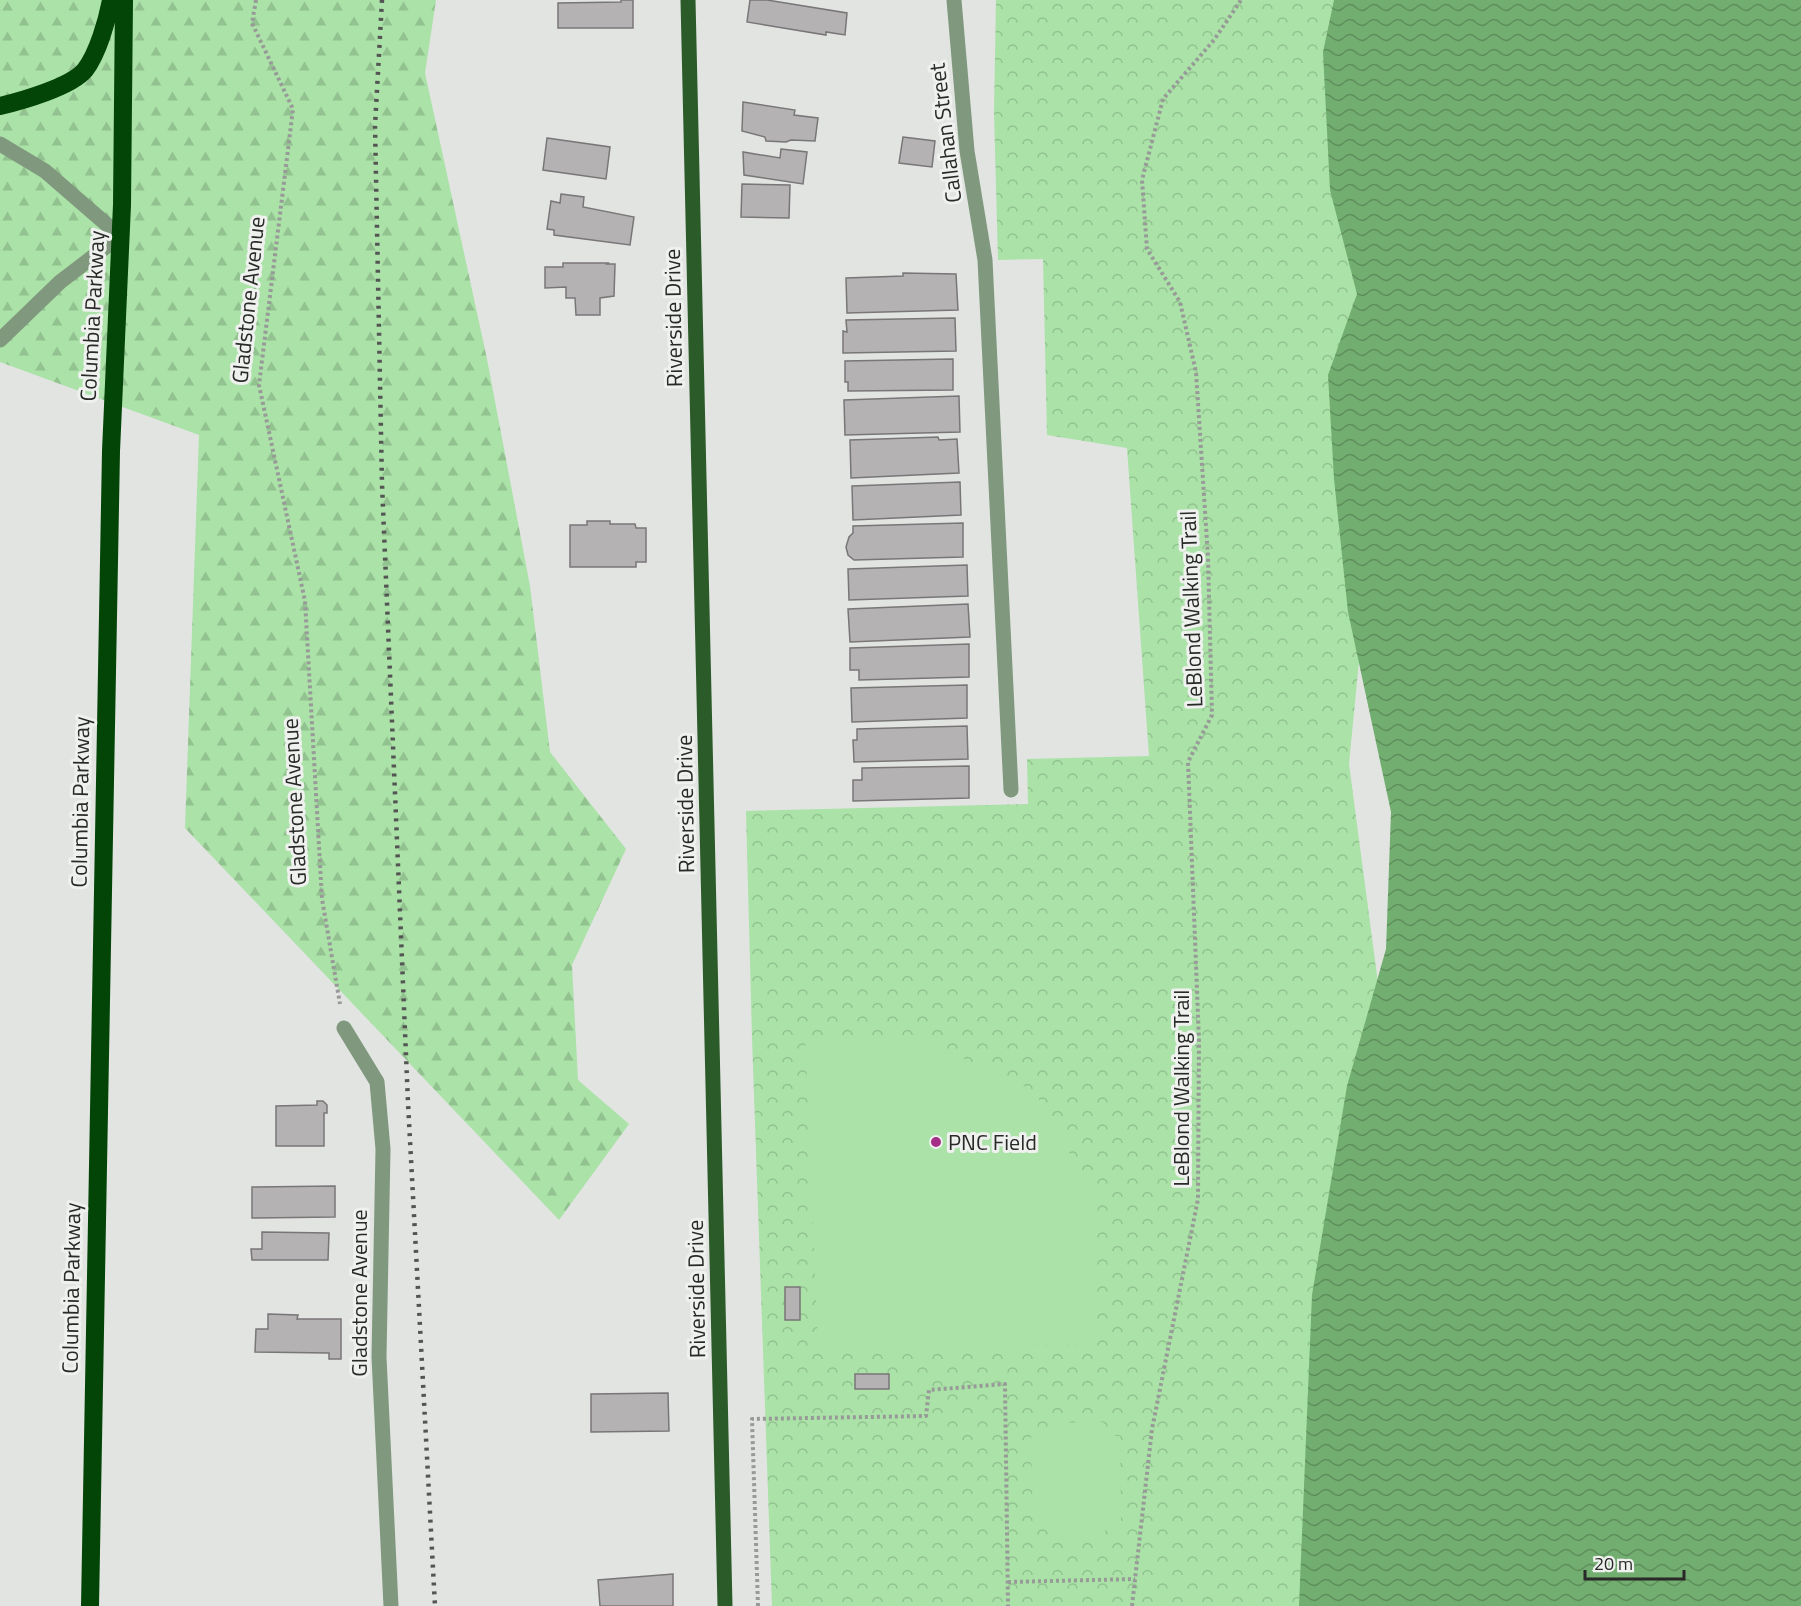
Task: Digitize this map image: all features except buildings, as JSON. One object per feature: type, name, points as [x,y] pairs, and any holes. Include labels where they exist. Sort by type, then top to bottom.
[{"type":"highway","points":[[0,106],[53,90],[84,70],[105,28],[111,0]]},
{"type":"highway","name":"Columbia Parkway","points":[[90,1606],[111,463],[120,236],[124,0]]},
{"type":"main road","name":"Riverside Drive","points":[[688,0],[725,1606]]},
{"type":"street","name":"Callahan Street","points":[[954,0],[967,151],[985,260],[1011,790]]},
{"type":"street","points":[[0,144],[45,171],[120,236],[60,282],[0,340]]},
{"type":"street","name":"Gladstone Avenue","points":[[344,1028],[377,1082],[383,1149],[379,1357],[391,1606]]},
{"type":"path","name":"Gladstone Avenue","points":[[256,0],[252,22],[293,109],[259,385],[305,601],[322,899],[344,1028]]},
{"type":"path","name":"LeBlond Walking Trail","points":[[1132,1606],[1152,1428],[1197,1199],[1199,1041],[1188,762],[1212,715],[1208,557],[1196,372],[1180,302],[1147,249],[1142,180],[1163,99],[1214,40],[1241,0]]},
{"type":"path","points":[[758,1606],[752,1419],[926,1416],[929,1390],[1005,1384],[1008,1606]]},
{"type":"path","points":[[1008,1582],[1135,1579]]},
{"type":"green space","points":[[0,0],[436,0],[425,73],[487,359],[530,586],[550,752],[626,849],[572,965],[578,1080],[629,1124],[559,1220],[185,828],[199,435],[0,362]]},
{"type":"green space","points":[[996,0],[1437,0],[1375,497],[1349,764],[1387,1051],[1361,1606],[772,1606],[746,811],[1028,804],[1027,759],[1149,756],[1127,448],[1047,435],[1043,259],[998,260],[994,112]]},
{"type":"green space","name":"PNC Field","points":[[805,1036],[930,1043],[1034,1091],[1093,1194],[1094,1345],[818,1347]]},
{"type":"green space","points":[[1103,1422],[1103,1436],[1120,1436],[1121,1526],[1105,1527],[1105,1539],[1050,1540],[1050,1527],[1033,1527],[1031,1437],[1049,1436],[1049,1423]]},
{"type":"water","points":[[1334,0],[1801,0],[1801,1606],[1299,1606],[1312,1295],[1347,1086],[1386,949],[1391,812],[1348,612],[1334,479],[1328,375],[1357,294],[1330,190],[1323,52]]},
{"type":"railway","points":[[382,0],[375,126],[382,484],[408,1103],[435,1606]]},
{"type":"place","name":"PNC Field","points":[[936,1142]]}]
